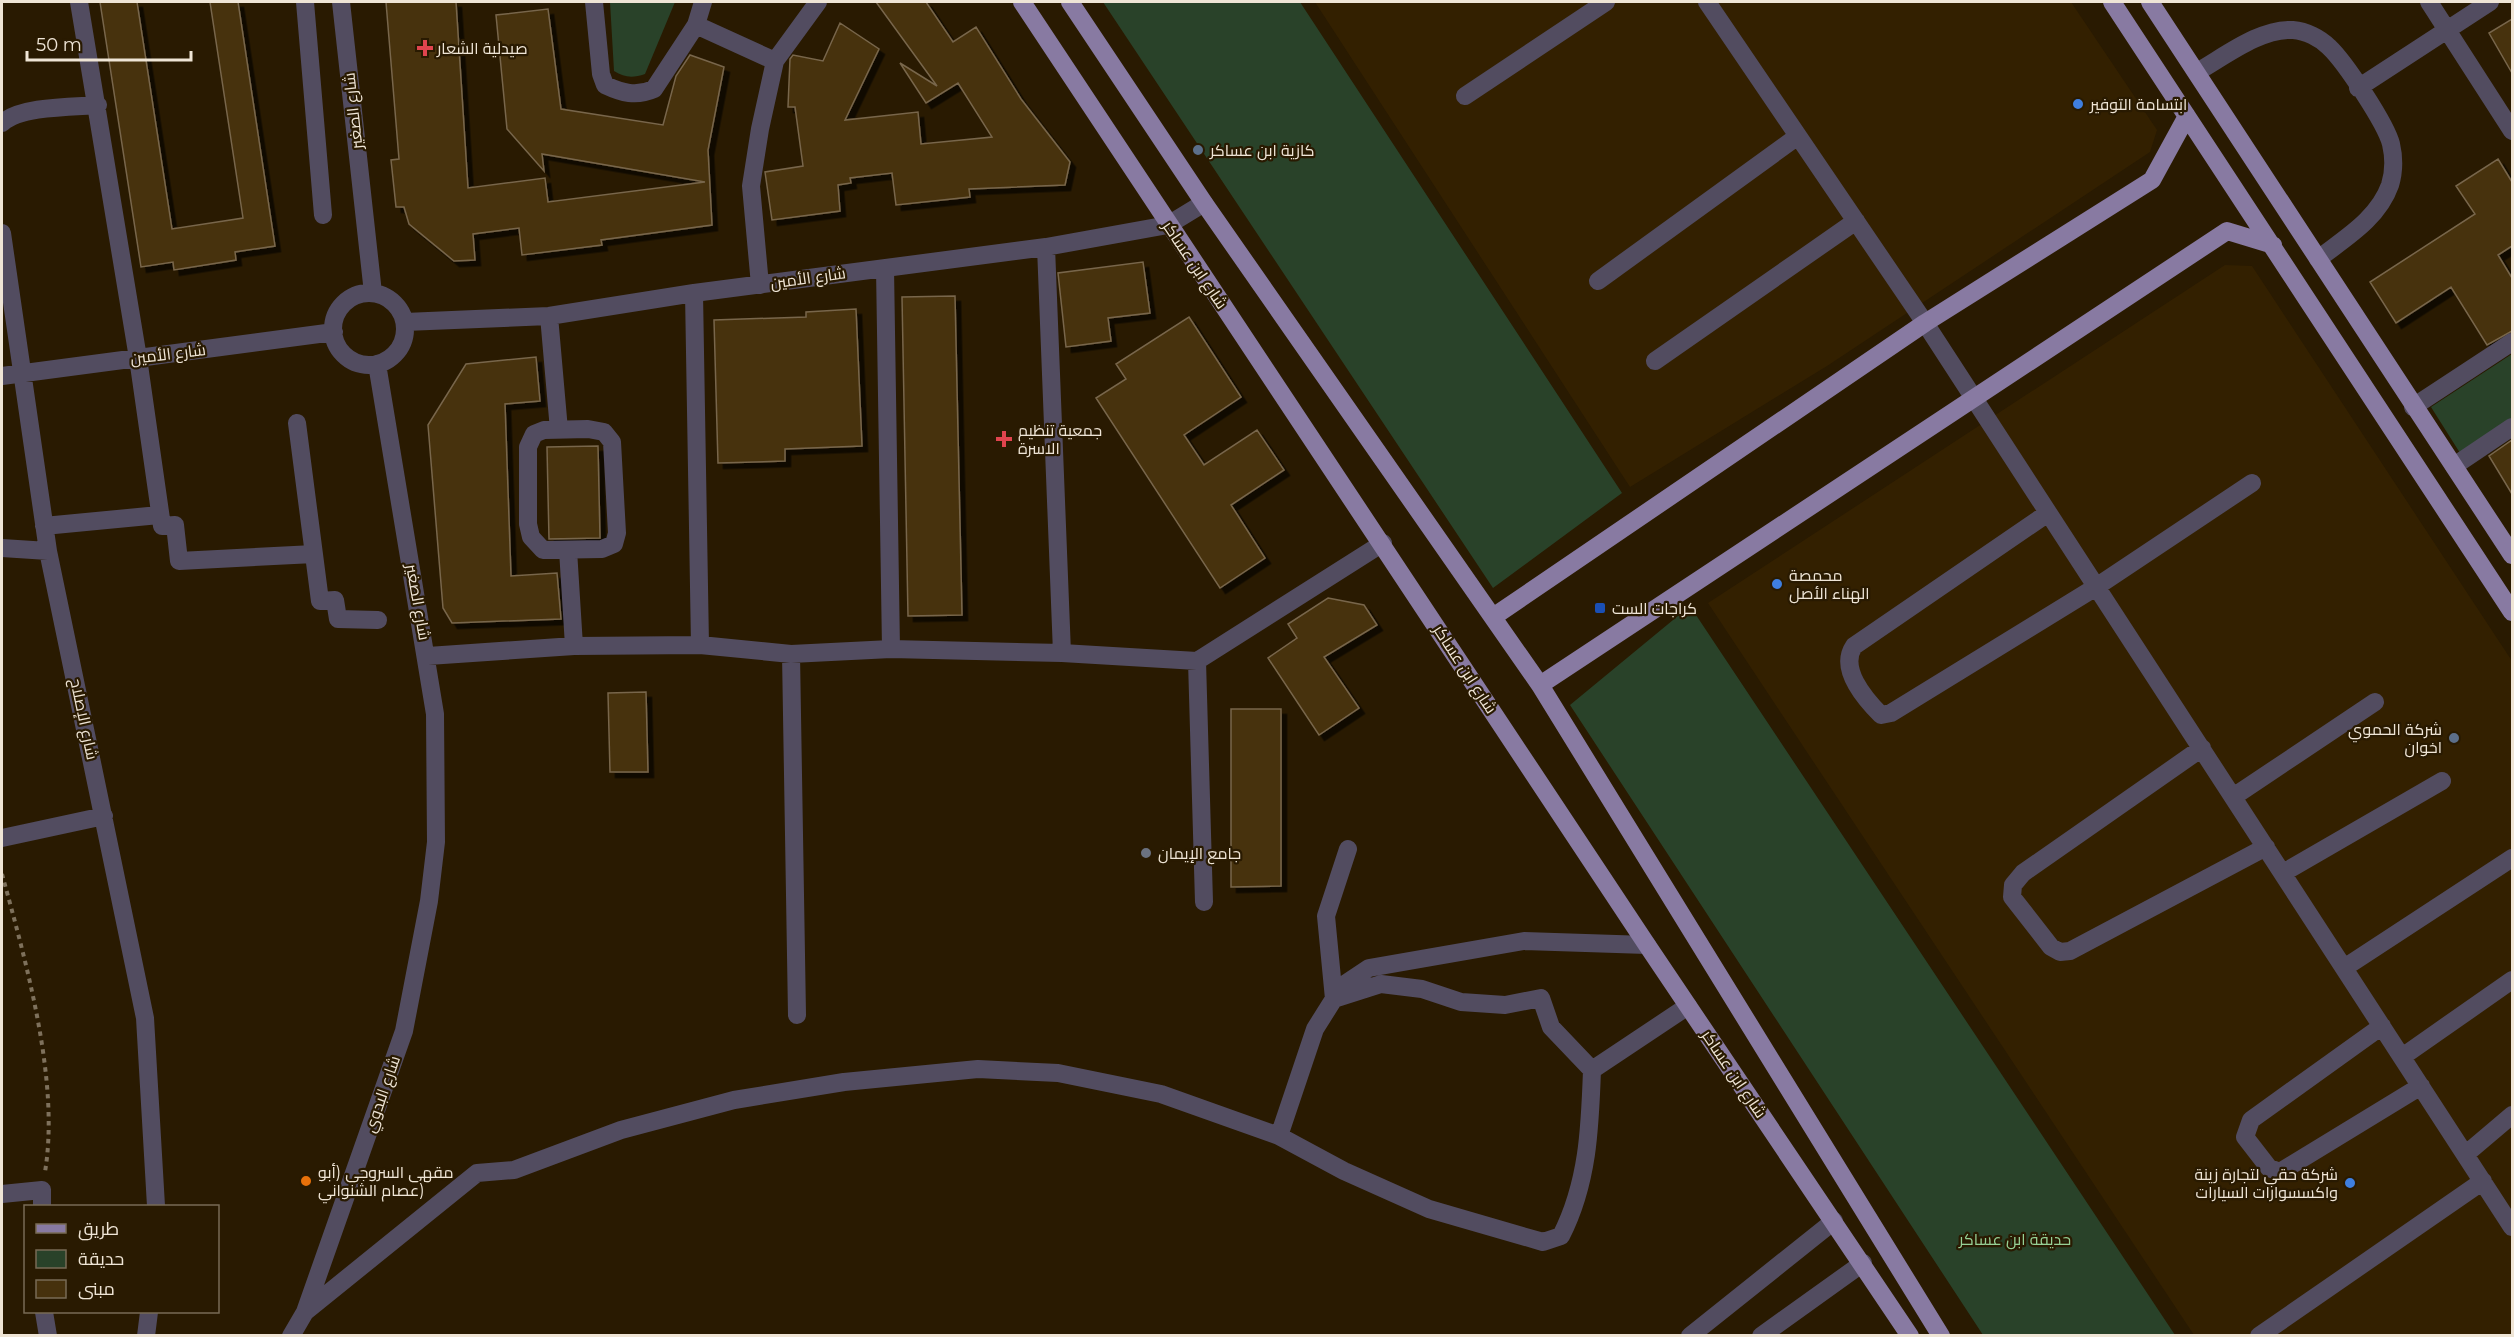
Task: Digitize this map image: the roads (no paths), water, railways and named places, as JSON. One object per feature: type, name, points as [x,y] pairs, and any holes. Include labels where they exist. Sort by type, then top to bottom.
[{"type":"main road","name":"شارع ابن عساكر","points":[[1022,2],[1168,225],[1383,543],[1647,945],[1910,1335]]},
{"type":"main road","points":[[1070,2],[1204,203],[1540,685],[1941,1335]]},
{"type":"main road","points":[[2112,2],[2512,612]]},
{"type":"main road","points":[[2150,2],[2512,555]]},
{"type":"main road","points":[[1493,617],[1925,323],[2152,180],[2187,116]]},
{"type":"main road","points":[[1540,685],[2227,231],[2273,245]]},
{"type":"street","points":[[80,2],[138,358],[162,526],[175,525],[179,561],[314,554]]},
{"type":"street","points":[[304,2],[323,215]]},
{"type":"street","name":"شارع الصغير","points":[[341,2],[373,293]]},
{"type":"street","points":[[594,2],[601,74],[605,85],[619,92],[643,94],[654,89],[696,25],[703,2]]},
{"type":"street","points":[[760,285],[751,186],[775,61],[818,2]]},
{"type":"street","points":[[1465,96],[1606,2]]},
{"type":"street","points":[[1707,2],[1925,323],[2512,1227]]},
{"type":"street","points":[[2429,2],[2512,131]]},
{"type":"street","points":[[2358,88],[2490,2]]},
{"type":"street","points":[[696,25],[775,61]]},
{"type":"street","points":[[2197,72],[2265,35],[2293,30],[2307,33],[2331,48],[2383,124],[2390,142],[2393,163],[2391,183],[2383,201],[2371,218],[2318,259]]},
{"type":"street","points":[[2,123],[16,114],[98,105]]},
{"type":"street","points":[[1598,281],[1798,136]]},
{"type":"street","name":"شارع الأمين","points":[[405,322],[549,316],[694,293],[1046,247],[1168,225],[1204,203]]},
{"type":"street","points":[[1655,361],[1856,221]]},
{"type":"street","name":"شارع الإصلاح","points":[[2,233],[48,551],[145,1018],[156,1205]]},
{"type":"street","points":[[1046,247],[1062,653]]},
{"type":"street","points":[[885,268],[891,649]]},
{"type":"street","points":[[373,293],[392,301],[400,310],[405,322],[402,344],[396,353],[377,364],[358,363],[350,359],[340,350],[334,332],[339,309],[348,300],[358,295],[373,293]]},
{"type":"street","points":[[694,293],[700,645]]},
{"type":"street","points":[[549,316],[559,430]]},
{"type":"street","name":"شارع الأمين","points":[[2,376],[334,332]]},
{"type":"street","points":[[2413,407],[2512,342]]},
{"type":"street","name":"شارع الصغير","points":[[377,364],[428,656],[435,714],[436,842]]},
{"type":"street","points":[[297,423],[320,601],[335,600],[338,619],[378,620]]},
{"type":"street","points":[[2454,466],[2512,427]]},
{"type":"street","points":[[544,430],[559,430],[604,432],[612,442],[618,533],[615,544],[602,549],[543,550],[531,537],[528,524],[528,447],[534,435],[544,430]]},
{"type":"street","points":[[2048,513],[1854,646],[1847,656],[1848,668],[1881,715],[1891,713],[2096,586],[2252,483]]},
{"type":"street","points":[[44,526],[159,515]]},
{"type":"street","points":[[428,656],[574,646],[700,645],[791,654],[891,649],[1062,653],[1197,661],[1383,543]]},
{"type":"street","points":[[2,548],[48,551]]},
{"type":"street","points":[[568,550],[574,646]]},
{"type":"street","points":[[791,654],[797,1016]]},
{"type":"street","points":[[1197,661],[1204,902]]},
{"type":"street","points":[[2233,797],[2375,702]]},
{"type":"street","points":[[2202,748],[2023,873],[2013,885],[2012,897],[2050,947],[2060,952],[2070,951],[2266,847]]},
{"type":"street","points":[[2283,873],[2442,781]]},
{"type":"street","points":[[2,838],[104,816]]},
{"type":"street","name":"شارع البدوي","points":[[291,1335],[305,1312],[404,1031],[429,901],[436,842]]},
{"type":"street","points":[[1334,999],[1326,916],[1348,849]]},
{"type":"street","points":[[2344,968],[2512,858]]},
{"type":"street","points":[[1280,1136],[1315,1029],[1342,986],[1369,968],[1524,941],[1647,945]]},
{"type":"street","points":[[2402,1057],[2512,980]]},
{"type":"street","points":[[305,1312],[477,1173],[514,1170],[621,1130],[734,1100],[844,1082],[978,1069],[1058,1073],[1161,1094],[1280,1136],[1344,1171],[1429,1209],[1543,1242],[1561,1236],[1571,1216],[1590,1144],[1592,1070],[1551,1027],[1541,998],[1505,1005],[1461,1002],[1422,989],[1381,984],[1334,999]]},
{"type":"street","points":[[1592,1070],[1688,1006]]},
{"type":"street","points":[[2382,1026],[2251,1120],[2246,1137],[2269,1168],[2280,1172],[2421,1086]]},
{"type":"street","points":[[2466,1154],[2512,1115]]},
{"type":"street","points":[[2259,1335],[2483,1181]]},
{"type":"street","points":[[2,1194],[42,1198]]},
{"type":"street","points":[[1690,1335],[1834,1221]]},
{"type":"street","points":[[1761,1335],[1863,1263]]},
{"type":"street","points":[[44,1313],[48,1335]]},
{"type":"street","points":[[147,1335],[149,1313]]},
{"type":"place","name":"صيدلية الشعار","points":[[425,48]]},
{"type":"place","name":"ابتسامة التوفير","points":[[2078,104]]},
{"type":"place","name":"كازية ابن عساكر","points":[[1198,150]]},
{"type":"place","name":"جمعية تنظيم الاسرة","points":[[1004,439]]},
{"type":"place","name":"محمصة الهناء الأصل","points":[[1777,584]]},
{"type":"place","name":"كراجات الست","points":[[1600,608]]},
{"type":"place","name":"شركة الحموي اخوان","points":[[2454,738]]},
{"type":"place","name":"جامع الإيمان","points":[[1146,853]]},
{"type":"place","name":"مقهى السروجي (أبو عصام الشنواني)","points":[[306,1181]]},
{"type":"place","name":"شركة حقي لتجارة زينة واكسسوارات السيارات","points":[[2350,1183]]},
{"type":"park label","name":"حديقة ابن عساكر","points":[[2015,1239]]}]
